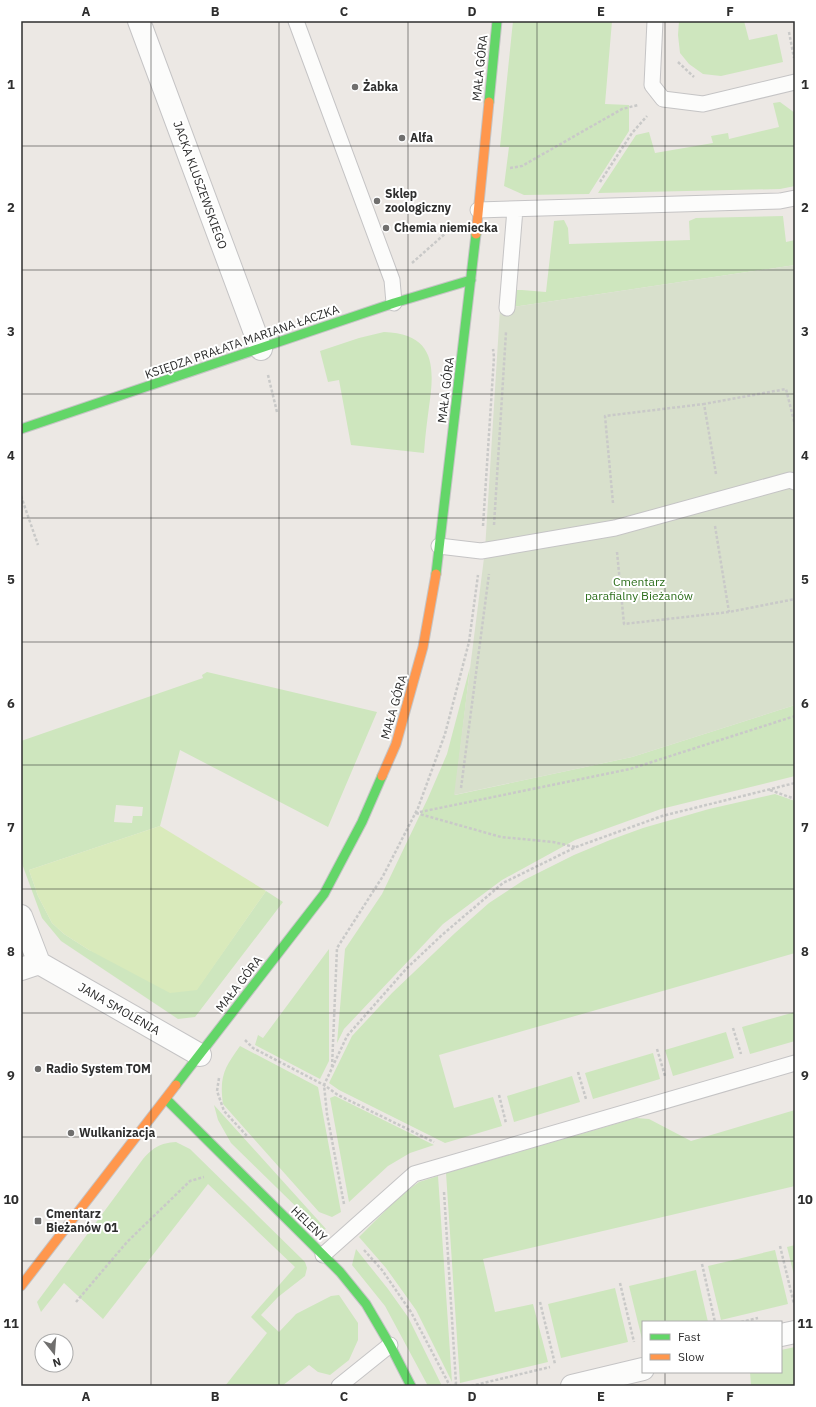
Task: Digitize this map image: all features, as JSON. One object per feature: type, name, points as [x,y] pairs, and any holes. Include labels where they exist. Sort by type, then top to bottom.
[{"type":"street","name":"JACKA KLUSZEWSKIEGO","points":[[139,21],[261,349]]},
{"type":"street","name":"MAŁA GÓRA","points":[[21,1286],[324,894],[362,822],[396,744],[422,647],[435,580],[471,280],[497,21]]},
{"type":"street","name":"KSIĘDZA PRAŁATA MARIANA ŁACZKA","points":[[21,429],[394,303],[471,280]]},
{"type":"street","name":"JANA SMOLENIA","points":[[21,916],[30,966],[200,1055]]},
{"type":"street","name":"HELENY","points":[[166,1100],[340,1272],[366,1304],[390,1345],[411,1386]]},
{"type":"street","points":[[782,1335],[795,1332]]},
{"type":"street","points":[[572,1386],[642,1369]]},
{"type":"lane","points":[[296,21],[392,280],[394,303]]},
{"type":"lane","points":[[654,21],[652,85],[663,99],[703,104],[795,82]]},
{"type":"lane","points":[[478,210],[780,201],[795,198]]},
{"type":"lane","points":[[507,308],[515,209]]},
{"type":"lane","points":[[439,546],[481,550],[615,528],[790,480],[795,482]]},
{"type":"lane","points":[[323,1255],[414,1174],[795,1063]]},
{"type":"lane","points":[[339,1386],[390,1345]]},
{"type":"path","points":[[789,32],[795,61]]},
{"type":"path","points":[[676,57],[684,69],[699,80]]},
{"type":"path","points":[[508,168],[522,166],[622,109],[663,99]]},
{"type":"path","points":[[586,206],[632,133],[663,99]]},
{"type":"path","points":[[268,375],[277,412]]},
{"type":"path","points":[[786,389],[795,425]]},
{"type":"path","points":[[704,404],[605,416],[624,624],[729,612],[795,599]]},
{"type":"path","points":[[21,496],[38,544]]},
{"type":"path","points":[[576,847],[553,842],[501,837],[415,813],[630,769],[795,716]]},
{"type":"path","points":[[344,1206],[327,1114],[324,1085],[347,1036],[407,968],[442,935],[503,883],[576,847],[662,816],[795,783]]},
{"type":"path","points":[[770,790],[795,799]]},
{"type":"path","points":[[733,1028],[741,1055]]},
{"type":"path","points":[[242,1037],[253,1048],[324,1085],[338,1094],[447,1148],[442,1166],[456,1383],[454,1386]]},
{"type":"path","points":[[658,1049],[666,1077]]},
{"type":"path","points":[[578,1072],[587,1100]]},
{"type":"path","points":[[219,1077],[217,1091],[224,1111],[247,1137]]},
{"type":"path","points":[[499,1095],[507,1124]]},
{"type":"path","points":[[76,1302],[127,1242],[190,1182],[212,1175],[228,1162]]},
{"type":"path","points":[[348,1233],[382,1270],[411,1312],[450,1386]]},
{"type":"path","points":[[780,1246],[795,1306]]},
{"type":"path","points":[[702,1264],[715,1321]]},
{"type":"path","points":[[620,1283],[636,1347]]},
{"type":"path","points":[[540,1302],[556,1366]]},
{"type":"green space","points":[[513,21],[612,21],[605,104],[629,105],[629,131],[589,194],[524,195],[504,186],[509,147],[500,147]]},
{"type":"green space","points":[[679,21],[744,21],[749,40],[777,34],[783,62],[721,76],[703,74],[689,64],[680,53],[678,35]]},
{"type":"green space","points":[[780,102],[795,113],[795,186],[780,189],[598,193],[636,135],[649,132],[655,153],[713,143],[711,136],[728,133],[729,139],[779,127],[773,103]]},
{"type":"green space","points":[[783,216],[786,242],[795,240],[795,265],[513,307],[514,290],[546,292],[554,221],[564,220],[568,228],[569,244],[690,240],[689,221],[696,218]]},
{"type":"green space","name":"Cmentarz parafialny Bieżanów","points":[[795,265],[795,705],[632,757],[454,795],[485,550],[500,309]]},
{"type":"green space","points":[[384,332],[401,334],[413,339],[422,346],[428,355],[432,378],[424,453],[351,445],[339,380],[328,382],[320,351],[359,338]]},
{"type":"green space","points":[[470,667],[455,795],[632,757],[795,705],[795,776],[661,809],[575,840],[502,880],[443,924],[344,1029],[337,1043],[345,949],[382,894],[428,798],[447,754]]},
{"type":"green space","points":[[207,672],[377,712],[328,827],[180,750],[160,826],[29,870],[38,896],[52,923],[64,934],[89,950],[197,989],[266,891],[283,902],[195,1017],[178,1019],[61,941],[42,918],[21,861],[21,741],[203,678],[202,675]],"holes":[[[116,805],[143,807],[142,816],[133,816],[132,823],[114,822]]]},
{"type":"green space","points":[[775,794],[795,801],[795,953],[439,1055],[454,1108],[493,1097],[502,1126],[445,1143],[339,1090],[329,1083],[352,1036],[392,993],[489,903],[524,880],[574,855],[643,828],[709,809]]},
{"type":"green space","points":[[160,826],[266,891],[197,990],[170,993],[89,950],[64,934],[52,923],[38,896],[29,870]]},
{"type":"green space","points":[[329,949],[329,1061],[320,1079],[255,1045],[258,1035],[263,1038]]},
{"type":"green space","points":[[795,1012],[795,1041],[750,1054],[742,1027]]},
{"type":"green space","points":[[726,1032],[734,1058],[673,1076],[665,1050]]},
{"type":"green space","points":[[240,1046],[318,1087],[341,1212],[332,1217],[319,1212],[223,1104],[222,1086],[224,1072]]},
{"type":"green space","points":[[653,1053],[660,1079],[593,1099],[585,1073]]},
{"type":"green space","points":[[572,1076],[580,1102],[514,1122],[507,1096]]},
{"type":"green space","points":[[335,1096],[434,1145],[410,1153],[388,1166],[349,1202],[330,1098]]},
{"type":"green space","points":[[214,1105],[326,1229],[321,1231],[231,1143],[218,1120]]},
{"type":"green space","points":[[795,1110],[795,1186],[483,1259],[495,1312],[533,1304],[548,1362],[460,1383],[446,1173],[636,1118],[649,1119],[691,1141]]},
{"type":"green space","points":[[176,1142],[190,1149],[305,1262],[307,1268],[305,1276],[278,1297],[261,1315],[279,1332],[296,1314],[331,1296],[339,1295],[358,1323],[358,1340],[349,1360],[330,1375],[318,1372],[309,1365],[282,1386],[225,1386],[267,1333],[251,1317],[295,1267],[208,1184],[103,1319],[64,1283],[41,1312],[37,1302],[143,1159],[158,1146]]},
{"type":"green space","points":[[438,1176],[452,1382],[416,1310],[386,1268],[359,1237],[401,1195],[419,1182]]},
{"type":"green space","points":[[795,1245],[795,1279],[787,1247]]},
{"type":"green space","points":[[356,1249],[408,1317],[442,1386],[428,1386],[385,1306],[352,1265]]},
{"type":"green space","points":[[775,1250],[788,1304],[721,1320],[708,1266]]},
{"type":"green space","points":[[696,1270],[708,1321],[642,1321],[642,1339],[629,1286]]},
{"type":"green space","points":[[615,1288],[628,1342],[561,1358],[548,1304]]},
{"type":"green space","points":[[795,1347],[795,1386],[748,1386],[751,1385],[750,1373],[782,1373],[782,1350]]},
{"type":"traffic: fast","points":[[489,102],[497,21]]},
{"type":"traffic: fast","points":[[436,574],[476,234]]},
{"type":"traffic: fast","points":[[21,429],[394,303],[471,280]]},
{"type":"traffic: fast","points":[[176,1085],[324,894],[362,822],[382,776]]},
{"type":"traffic: fast","points":[[166,1099],[340,1272],[366,1304],[390,1345],[411,1386]]},
{"type":"traffic: slow","points":[[476,234],[489,102]]},
{"type":"traffic: slow","points":[[382,776],[396,744],[423,647],[436,574]]},
{"type":"traffic: slow","points":[[21,1286],[176,1085]]},
{"type":"place","name":"Żabka","points":[[355,87]]},
{"type":"place","name":"Alfa","points":[[402,138]]},
{"type":"place","name":"Sklep zoologiczny","points":[[377,201]]},
{"type":"place","name":"Chemia niemiecka","points":[[386,228]]},
{"type":"place","name":"Radio System TOM","points":[[38,1069]]},
{"type":"place","name":"Wulkanizacja","points":[[71,1133]]},
{"type":"place","name":"Cmentarz Bieżanów 01","points":[[38,1221]]}]
